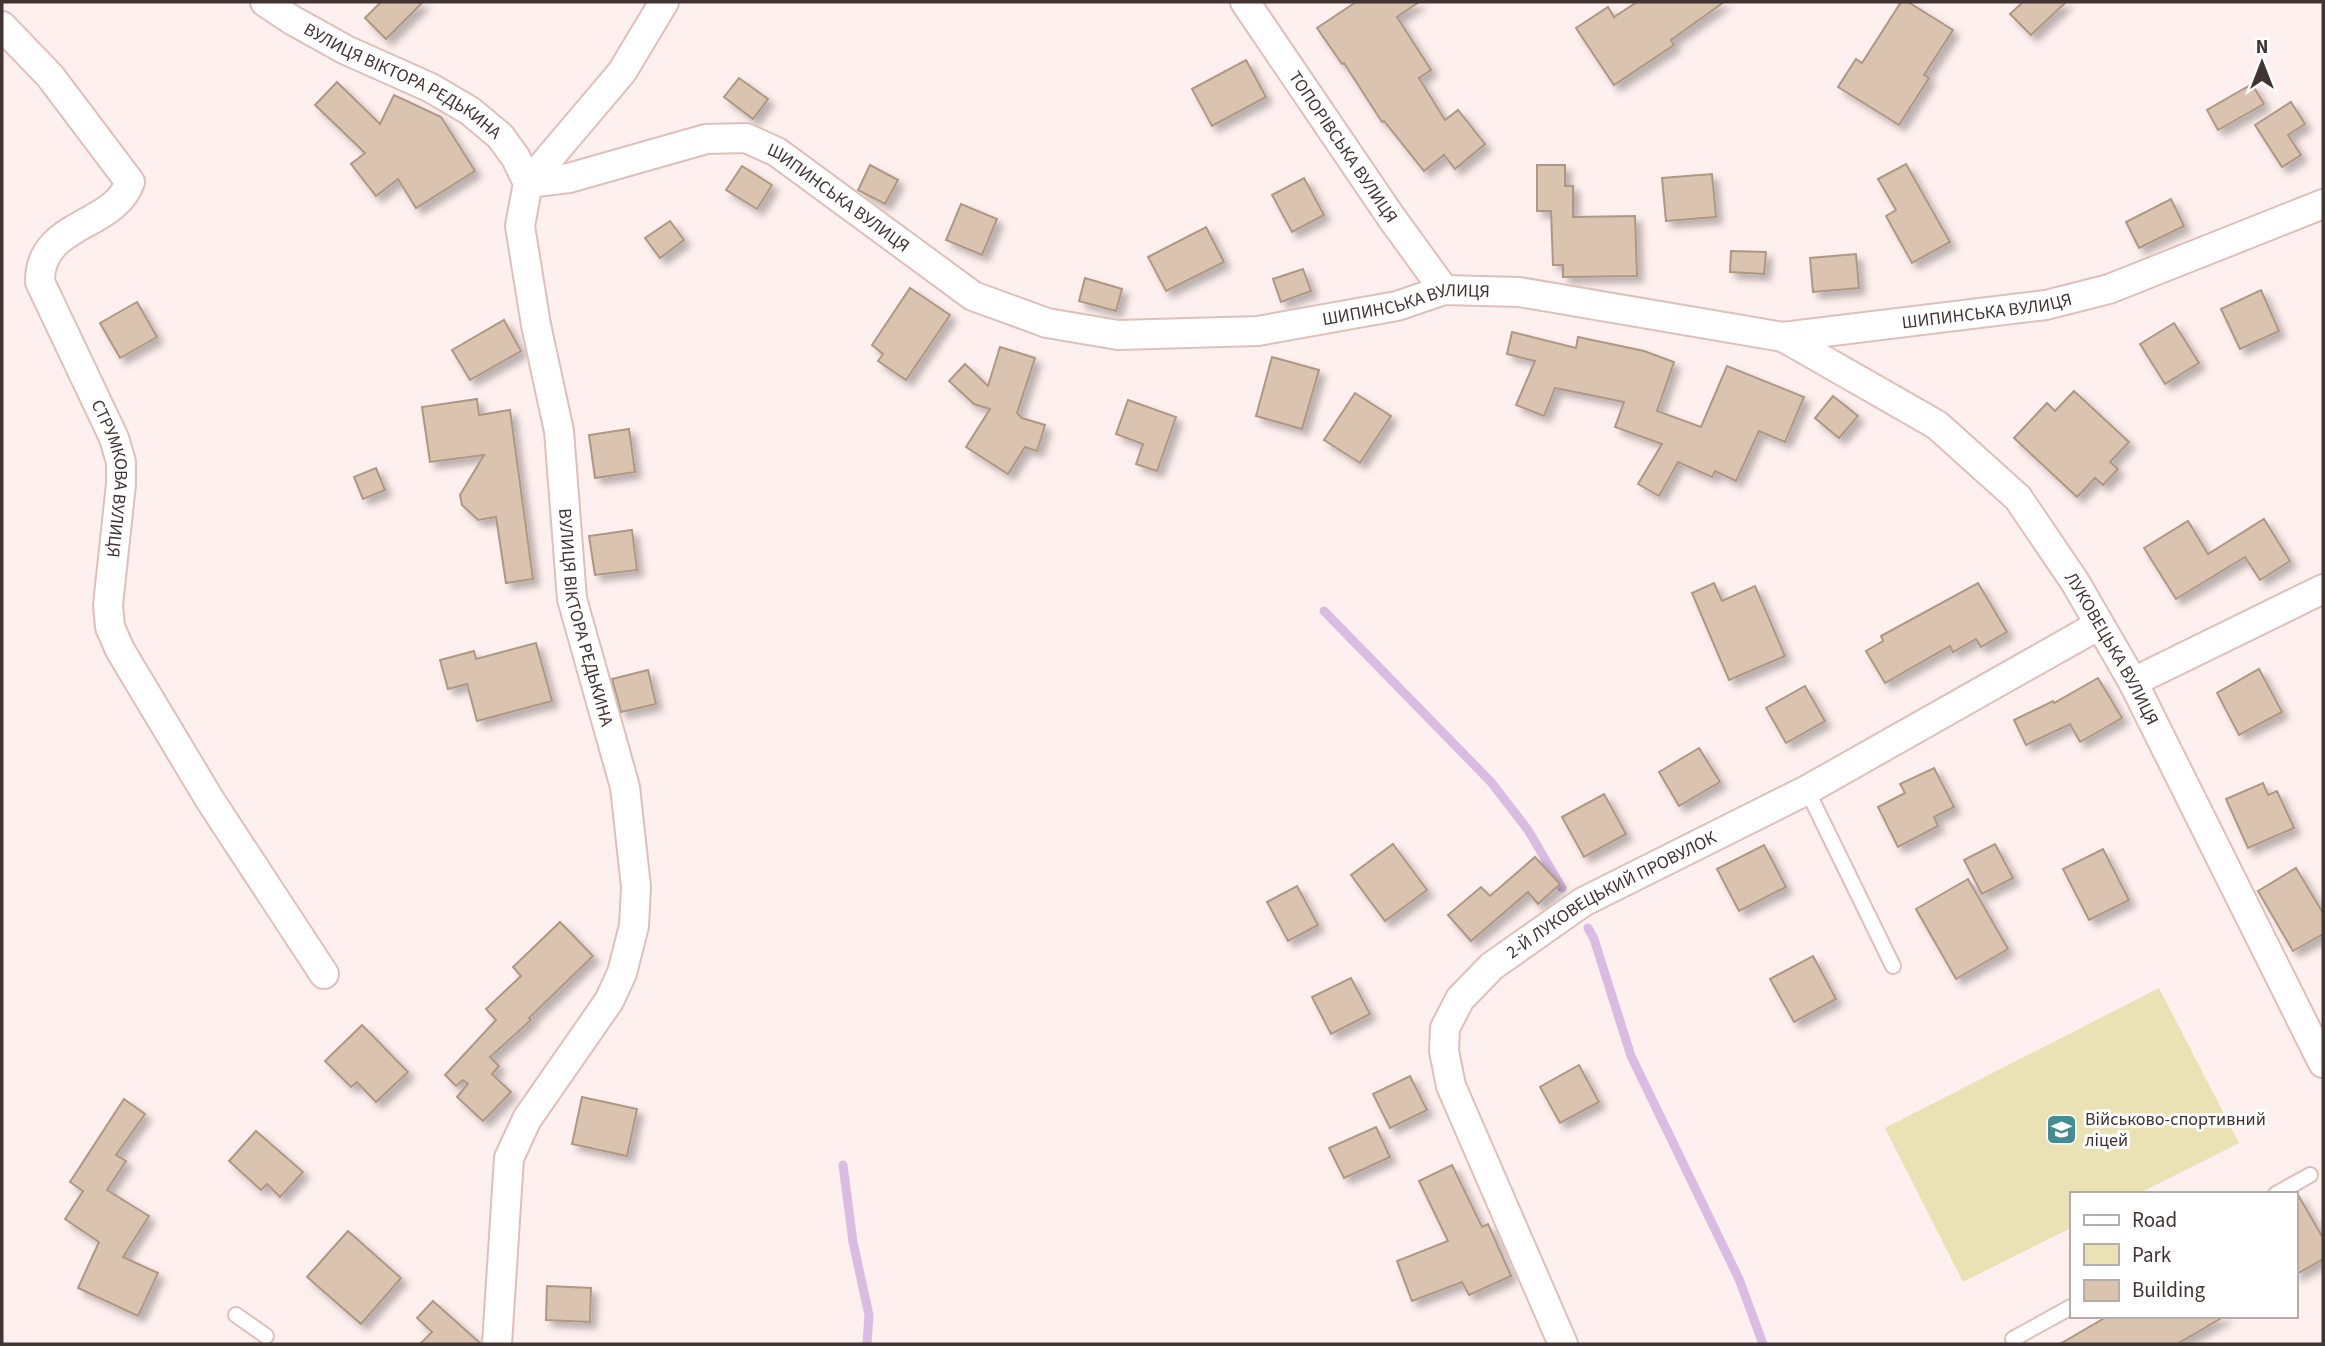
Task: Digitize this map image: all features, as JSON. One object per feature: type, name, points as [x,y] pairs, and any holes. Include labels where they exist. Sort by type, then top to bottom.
[{"type":"street","name":"ВУЛИЦЯ ВІКТОРА РЕДЬКИНА","points":[[265,2],[335,44],[431,88],[470,111],[500,136],[528,183],[520,226],[536,325],[559,431],[572,599],[625,787],[636,887],[634,926],[622,973],[609,1001],[527,1119],[509,1158],[497,1344]]},
{"type":"street","points":[[528,183],[622,72],[664,2]]},
{"type":"street","name":"ТОПОРІВСЬКА ВУЛИЦЯ","points":[[1245,2],[1391,217],[1444,290]]},
{"type":"street","name":"СТРУМКОВА ВУЛИЦЯ","points":[[2,26],[50,76],[130,182],[125,197],[49,247],[40,264],[40,282],[114,438],[121,462],[108,605],[110,626],[120,650],[210,800],[324,974]]},
{"type":"street","name":"ШИПИНСЬКА ВУЛИЦЯ","points":[[528,183],[569,178],[706,139],[746,138],[777,152],[801,173],[972,296],[1047,323],[1118,335],[1258,331],[1397,306],[1444,290],[1519,292],[1783,337],[2046,305],[2109,289],[2323,204]]},
{"type":"street","name":"ЛУКОВЕЦЬКА ВУЛИЦЯ","points":[[1783,337],[1937,425],[2018,498],[2075,582],[2133,682],[2323,1063]]},
{"type":"street","points":[[2133,682],[2323,589]]},
{"type":"street","name":"2-Й ЛУКОВЕЦЬКИЙ ПРОВУЛОК","points":[[1563,1344],[1451,1086],[1444,1051],[1445,1028],[1460,999],[1492,966],[1583,902],[1807,790],[2099,625]]},
{"type":"lane","points":[[1807,790],[1893,965]]},
{"type":"lane","points":[[2280,1192],[2310,1175]]},
{"type":"lane","points":[[2016,1344],[2013,1339],[2070,1308]]},
{"type":"lane","points":[[236,1315],[266,1336]]},
{"type":"green space","points":[[2159,988],[2239,1143],[2142,1192],[2070,1192],[2070,1228],[1963,1282],[1885,1128]]},
{"type":"building","points":[[381,2],[423,2],[386,39],[365,18]]},
{"type":"building","points":[[1356,2],[1419,2],[1397,17],[1431,70],[1419,78],[1445,120],[1458,110],[1485,144],[1455,169],[1444,155],[1424,171],[1384,121],[1382,122],[1344,63],[1342,64],[1317,28]]},
{"type":"building","points":[[1637,2],[1724,2],[1671,40],[1674,45],[1614,85],[1576,28],[1608,7],[1614,17]]},
{"type":"building","points":[[1901,2],[1908,2],[1953,30],[1924,75],[1929,78],[1899,125],[1838,87],[1856,59],[1862,63]]},
{"type":"building","points":[[2023,2],[2066,2],[2031,35],[2010,14]]},
{"type":"building","points":[[1246,60],[1266,97],[1212,126],[1192,89]]},
{"type":"building","points":[[739,78],[768,99],[753,119],[724,97]]},
{"type":"building","points":[[337,82],[380,124],[394,95],[441,117],[475,171],[416,208],[398,179],[376,196],[351,164],[365,153],[315,105]]},
{"type":"building","points":[[2252,84],[2264,104],[2218,130],[2207,110]]},
{"type":"building","points":[[2291,102],[2305,124],[2288,135],[2301,155],[2282,167],[2255,125]]},
{"type":"building","points":[[1906,164],[1950,242],[1912,263],[1886,216],[1896,210],[1878,179]]},
{"type":"building","points":[[870,165],[898,180],[885,204],[858,190]]},
{"type":"building","points":[[1537,165],[1565,165],[1565,186],[1573,186],[1573,217],[1635,216],[1637,276],[1563,277],[1563,265],[1553,265],[1551,211],[1537,211]]},
{"type":"building","points":[[742,166],[772,185],[757,209],[726,190]]},
{"type":"building","points":[[1712,174],[1716,217],[1666,221],[1662,178]]},
{"type":"building","points":[[1304,178],[1324,215],[1292,232],[1272,195]]},
{"type":"building","points":[[2171,199],[2184,226],[2139,248],[2126,222]]},
{"type":"building","points":[[961,204],[997,219],[982,255],[946,240]]},
{"type":"building","points":[[670,221],[684,240],[660,258],[645,238]]},
{"type":"building","points":[[1206,227],[1224,262],[1166,291],[1148,257]]},
{"type":"building","points":[[1731,251],[1766,252],[1764,274],[1730,272]]},
{"type":"building","points":[[1856,254],[1859,288],[1813,292],[1810,258]]},
{"type":"building","points":[[1303,269],[1311,291],[1281,302],[1273,279]]},
{"type":"building","points":[[1085,278],[1122,289],[1116,311],[1079,301]]},
{"type":"building","points":[[910,288],[950,315],[906,380],[878,361],[883,354],[872,345]]},
{"type":"building","points":[[2261,290],[2279,331],[2240,349],[2221,309]]},
{"type":"building","points":[[137,302],[157,337],[120,358],[100,323]]},
{"type":"building","points":[[504,320],[521,351],[470,380],[452,350]]},
{"type":"building","points":[[2174,323],[2199,363],[2165,384],[2140,344]]},
{"type":"building","points":[[1512,332],[1576,348],[1578,337],[1644,351],[1674,362],[1657,411],[1701,427],[1727,366],[1804,397],[1785,442],[1759,431],[1736,481],[1715,471],[1712,477],[1678,462],[1659,496],[1638,484],[1662,444],[1615,427],[1624,402],[1555,388],[1544,416],[1516,405],[1535,361],[1507,354]]},
{"type":"building","points":[[1000,347],[1035,358],[1017,413],[1022,418],[1045,425],[1037,451],[1025,447],[1008,474],[966,447],[990,409],[974,404],[949,381],[965,364],[988,386]]},
{"type":"building","points":[[1272,357],[1319,370],[1302,429],[1256,416]]},
{"type":"building","points":[[2074,391],[2129,442],[2110,462],[2118,469],[2103,485],[2095,478],[2077,497],[2014,438],[2047,403],[2055,411]]},
{"type":"building","points":[[1355,393],[1391,416],[1360,463],[1324,440]]},
{"type":"building","points":[[1833,396],[1858,416],[1839,438],[1815,418]]},
{"type":"building","points":[[477,399],[479,415],[510,410],[533,579],[506,583],[496,517],[478,520],[462,505],[460,495],[484,455],[430,462],[422,407]]},
{"type":"building","points":[[1128,400],[1176,417],[1157,471],[1136,464],[1143,444],[1116,434]]},
{"type":"building","points":[[629,429],[635,472],[595,478],[589,435]]},
{"type":"building","points":[[376,468],[385,490],[363,499],[354,477]]},
{"type":"building","points":[[2264,519],[2290,561],[2260,580],[2245,557],[2176,599],[2144,548],[2188,521],[2208,554]]},
{"type":"building","points":[[632,530],[637,570],[595,575],[589,536]]},
{"type":"building","points":[[1714,583],[1722,601],[1755,586],[1785,656],[1729,680],[1692,593]]},
{"type":"building","points":[[1978,583],[2007,632],[1981,647],[1976,639],[1953,652],[1950,646],[1885,683],[1866,651],[1883,641],[1881,636]]},
{"type":"building","points":[[536,643],[552,701],[477,721],[467,684],[448,689],[440,660],[474,651],[476,659]]},
{"type":"building","points":[[2259,669],[2282,712],[2239,735],[2217,693]]},
{"type":"building","points":[[648,670],[656,704],[621,712],[612,679]]},
{"type":"building","points":[[2098,678],[2122,718],[2080,742],[2070,724],[2026,745],[2014,720],[2053,701],[2054,703]]},
{"type":"building","points":[[1805,686],[1825,721],[1786,743],[1766,708]]},
{"type":"building","points":[[1699,748],[1720,782],[1679,806],[1659,772]]},
{"type":"building","points":[[1934,768],[1954,807],[1934,817],[1938,826],[1898,847],[1878,807],[1905,793],[1900,784]]},
{"type":"building","points":[[2263,783],[2268,795],[2277,791],[2294,828],[2248,848],[2226,799]]},
{"type":"building","points":[[1604,794],[1626,834],[1584,857],[1562,817]]},
{"type":"building","points":[[1393,844],[1427,890],[1385,921],[1351,875]]},
{"type":"building","points":[[1995,844],[2013,878],[1982,894],[1964,860]]},
{"type":"building","points":[[1764,845],[1786,887],[1739,911],[1717,869]]},
{"type":"building","points":[[2103,849],[2129,900],[2089,920],[2063,869]]},
{"type":"building","points":[[1535,857],[1560,884],[1538,904],[1528,892],[1471,941],[1448,915],[1481,887],[1490,896]]},
{"type":"building","points":[[2296,868],[2323,913],[2323,934],[2293,951],[2258,891]]},
{"type":"building","points":[[1968,879],[2008,949],[1956,979],[1916,909]]},
{"type":"building","points":[[1297,886],[1318,925],[1288,941],[1267,902]]},
{"type":"building","points":[[560,922],[593,956],[529,1018],[531,1020],[490,1057],[499,1066],[492,1074],[511,1092],[483,1121],[457,1097],[468,1084],[463,1080],[456,1086],[445,1075],[496,1020],[486,1009],[521,976],[513,967]]},
{"type":"building","points":[[1813,956],[1836,999],[1794,1022],[1770,979]]},
{"type":"building","points":[[1351,978],[1370,1014],[1331,1034],[1312,997]]},
{"type":"building","points":[[362,1025],[408,1072],[376,1102],[357,1082],[351,1087],[325,1061]]},
{"type":"building","points":[[1579,1065],[1599,1102],[1560,1123],[1540,1087]]},
{"type":"building","points":[[1410,1076],[1427,1110],[1390,1128],[1373,1094]]},
{"type":"building","points":[[582,1097],[637,1109],[627,1156],[572,1144]]},
{"type":"building","points":[[124,1099],[145,1114],[116,1155],[126,1161],[107,1190],[149,1216],[123,1257],[158,1273],[138,1316],[78,1288],[99,1242],[65,1219],[83,1191],[70,1182]]},
{"type":"building","points":[[1376,1127],[1390,1157],[1344,1178],[1329,1148]]},
{"type":"building","points":[[256,1131],[303,1172],[280,1197],[267,1184],[261,1190],[229,1161]]},
{"type":"building","points":[[1452,1165],[1482,1227],[1488,1224],[1511,1276],[1469,1295],[1462,1282],[1412,1301],[1397,1261],[1448,1241],[1419,1181]]},
{"type":"building","points":[[2297,1193],[2323,1238],[2323,1259],[2297,1274]]},
{"type":"building","points":[[348,1231],[401,1278],[361,1324],[307,1277]]},
{"type":"building","points":[[547,1286],[591,1288],[590,1322],[546,1320]]},
{"type":"building","points":[[433,1301],[481,1344],[420,1344],[432,1332],[417,1318]]},
{"type":"building","points":[[2105,1318],[2222,1318],[2177,1344],[2060,1344]]},
{"type":"waterway","points":[[1324,611],[1491,782],[1528,830],[1562,888]]},
{"type":"waterway","points":[[1588,928],[1594,939],[1631,1056],[1739,1279],[1763,1344]]},
{"type":"waterway","points":[[843,1165],[853,1242],[869,1315],[867,1344]]},
{"type":"place","name":"Військово-спортивний ліцей","points":[[2062,1129]]}]
